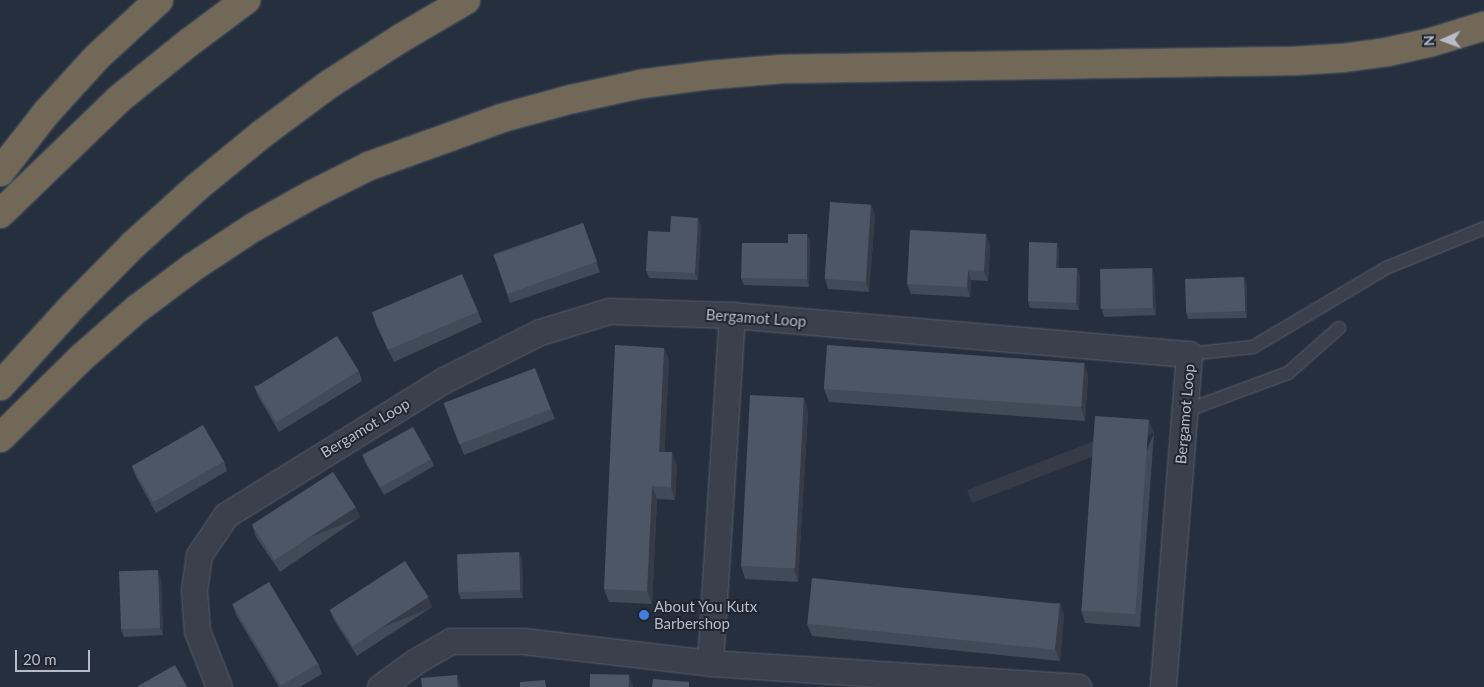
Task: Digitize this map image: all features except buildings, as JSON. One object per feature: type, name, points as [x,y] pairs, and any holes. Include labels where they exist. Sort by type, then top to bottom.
[{"type":"highway","points":[[0,172],[47,112],[78,77],[159,0]]},
{"type":"highway","points":[[0,214],[119,99],[190,41],[246,0]]},
{"type":"highway","points":[[0,386],[99,280],[196,188],[262,134],[331,83],[401,38],[466,0]]},
{"type":"highway","points":[[0,438],[80,359],[137,309],[193,267],[254,227],[311,194],[369,166],[436,140],[511,115],[572,98],[632,86],[710,75],[782,69],[1293,61],[1343,58],[1387,52],[1432,42],[1484,26]]},
{"type":"street","name":"Bergamot Loop","points":[[220,687],[198,632],[194,590],[199,555],[226,515],[444,380],[540,332],[609,311],[732,315],[1189,354],[1163,687]]},
{"type":"street","points":[[710,663],[732,315]]},
{"type":"street","points":[[380,687],[416,661],[450,642],[522,641],[710,663],[1065,687]]},
{"type":"lane","points":[[1189,354],[1252,348],[1386,268],[1484,228]]},
{"type":"lane","points":[[1185,412],[1288,373],[1339,328]]},
{"type":"place","name":"About You Kutx Barbershop","points":[[644,615]]}]
